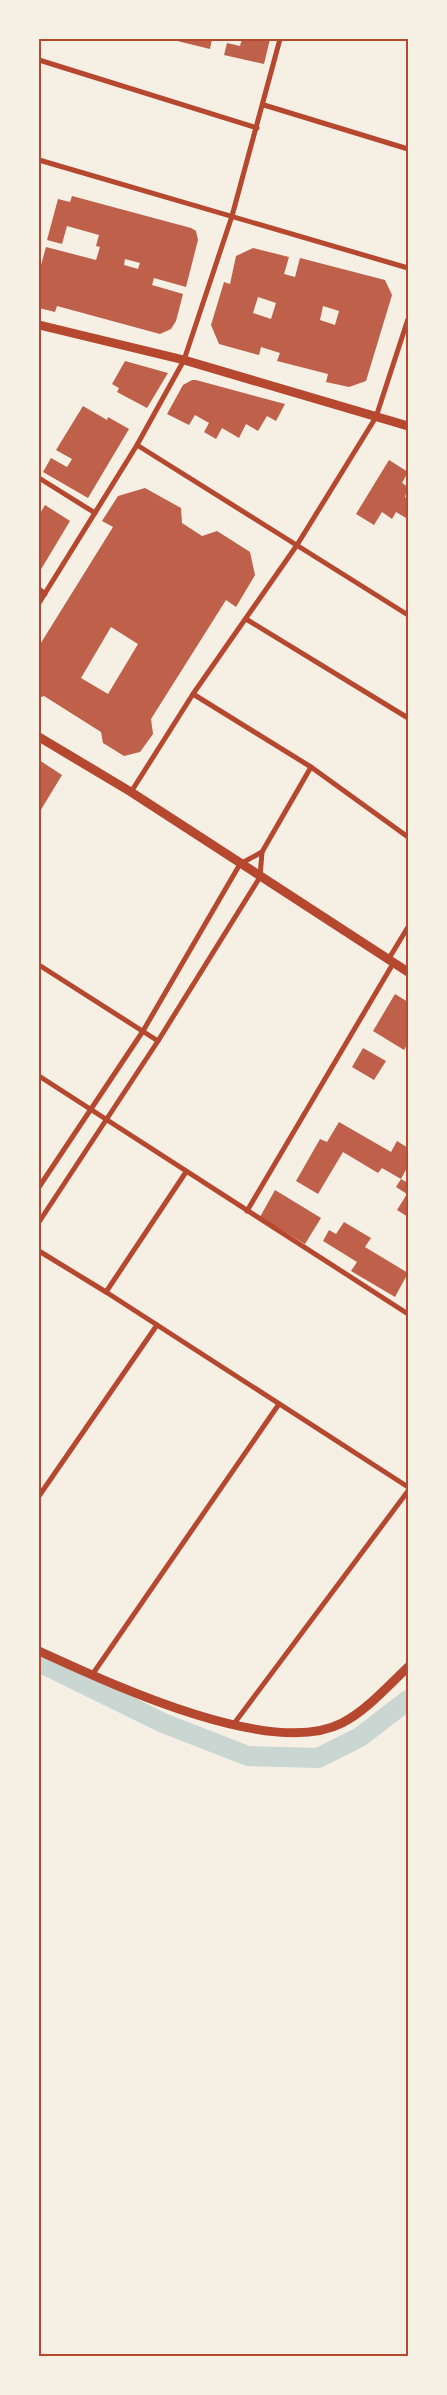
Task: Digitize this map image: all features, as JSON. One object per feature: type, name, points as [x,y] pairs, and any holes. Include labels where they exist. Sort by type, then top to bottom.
[{"type":"street","points":[[39,603],[137,445],[184,360],[232,216],[264,105],[280,39]]},
{"type":"street","points":[[39,60],[257,128]]},
{"type":"street","points":[[264,105],[408,149]]},
{"type":"street","points":[[39,160],[408,268]]},
{"type":"street","points":[[130,792],[194,694],[297,546],[376,417],[408,320]]},
{"type":"street","points":[[39,325],[184,360],[408,426]]},
{"type":"street","points":[[137,445],[408,615]]},
{"type":"street","points":[[39,478],[95,513]]},
{"type":"street","points":[[39,590],[46,594]]},
{"type":"street","points":[[246,619],[408,718]]},
{"type":"street","points":[[194,694],[311,767],[408,837]]},
{"type":"street","points":[[39,737],[130,792],[408,972]]},
{"type":"street","points":[[39,1222],[158,1041],[260,877],[262,852],[311,767]]},
{"type":"street","points":[[39,1187],[92,1111],[143,1031],[240,864],[262,852]]},
{"type":"street","points":[[247,1211],[391,961],[408,927]]},
{"type":"street","points":[[39,965],[158,1041]]},
{"type":"street","points":[[39,1076],[408,1314]]},
{"type":"street","points":[[106,1292],[186,1172]]},
{"type":"street","points":[[39,1252],[106,1292],[408,1489],[232,1726]]},
{"type":"street","points":[[39,1496],[157,1325]]},
{"type":"street","points":[[92,1675],[279,1404]]},
{"type":"street","points":[[39,1651],[92,1675],[232,1726],[278,1734],[314,1732],[341,1724],[367,1706],[408,1667]]},
{"type":"building","points":[[169,39],[212,39],[210,49]]},
{"type":"building","points":[[242,39],[270,39],[264,64],[224,55],[227,43],[240,46]]},
{"type":"building","points":[[72,196],[191,228],[196,231],[198,240],[186,287],[154,278],[152,285],[183,294],[176,321],[171,329],[160,334],[57,306],[55,312],[39,308],[39,272],[46,247],[96,260],[100,247],[96,246],[99,235],[67,226],[62,244],[47,240],[58,199],[70,202]],"holes":[[[125,259],[140,263],[138,269],[124,265]]]},
{"type":"building","points":[[253,248],[289,257],[284,274],[295,277],[300,258],[385,280],[392,295],[366,381],[349,387],[326,382],[328,374],[277,361],[280,353],[261,347],[259,355],[219,344],[211,325],[224,282],[230,284],[236,256]],"holes":[[[258,297],[276,303],[271,319],[253,313]],[[323,306],[339,311],[335,325],[320,320]]]},
{"type":"building","points":[[125,361],[168,373],[147,408],[117,392],[119,388],[112,384]]},
{"type":"building","points":[[192,380],[285,404],[276,421],[267,416],[258,431],[246,424],[239,438],[222,428],[216,439],[204,432],[209,423],[195,415],[189,425],[167,414],[183,385]]},
{"type":"building","points":[[83,406],[107,420],[108,417],[129,429],[88,498],[43,472],[51,458],[67,467],[72,459],[56,450]]},
{"type":"building","points":[[389,460],[408,472],[402,483],[408,487],[405,497],[408,499],[408,514],[406,518],[396,512],[392,519],[382,512],[374,525],[356,514]]},
{"type":"building","points":[[145,488],[181,508],[182,523],[202,536],[217,531],[250,552],[255,575],[236,607],[226,600],[151,719],[153,734],[140,752],[124,756],[103,743],[101,732],[44,696],[39,698],[39,646],[113,527],[102,521],[118,496]],"holes":[[[111,627],[138,644],[108,694],[81,678]]]},
{"type":"building","points":[[45,505],[70,521],[40,571],[39,515]]},
{"type":"building","points":[[39,760],[62,775],[39,813]]},
{"type":"building","points":[[395,994],[408,1002],[408,1043],[404,1050],[373,1031]]},
{"type":"building","points":[[363,1048],[386,1061],[374,1080],[352,1067]]},
{"type":"building","points":[[339,1122],[391,1152],[397,1141],[408,1148],[408,1166],[401,1179],[382,1168],[378,1173],[343,1152],[318,1194],[296,1181],[320,1139],[327,1142]]},
{"type":"building","points":[[401,1179],[408,1183],[408,1217],[397,1210],[407,1194],[396,1187]]},
{"type":"building","points":[[275,1190],[321,1218],[305,1244],[260,1217]]},
{"type":"building","points":[[344,1222],[371,1238],[365,1247],[408,1273],[395,1297],[351,1271],[357,1262],[323,1241],[329,1230],[336,1234]]},
{"type":"waterway","points":[[39,1662],[163,1723],[248,1756],[318,1758],[360,1737],[408,1700]]}]
